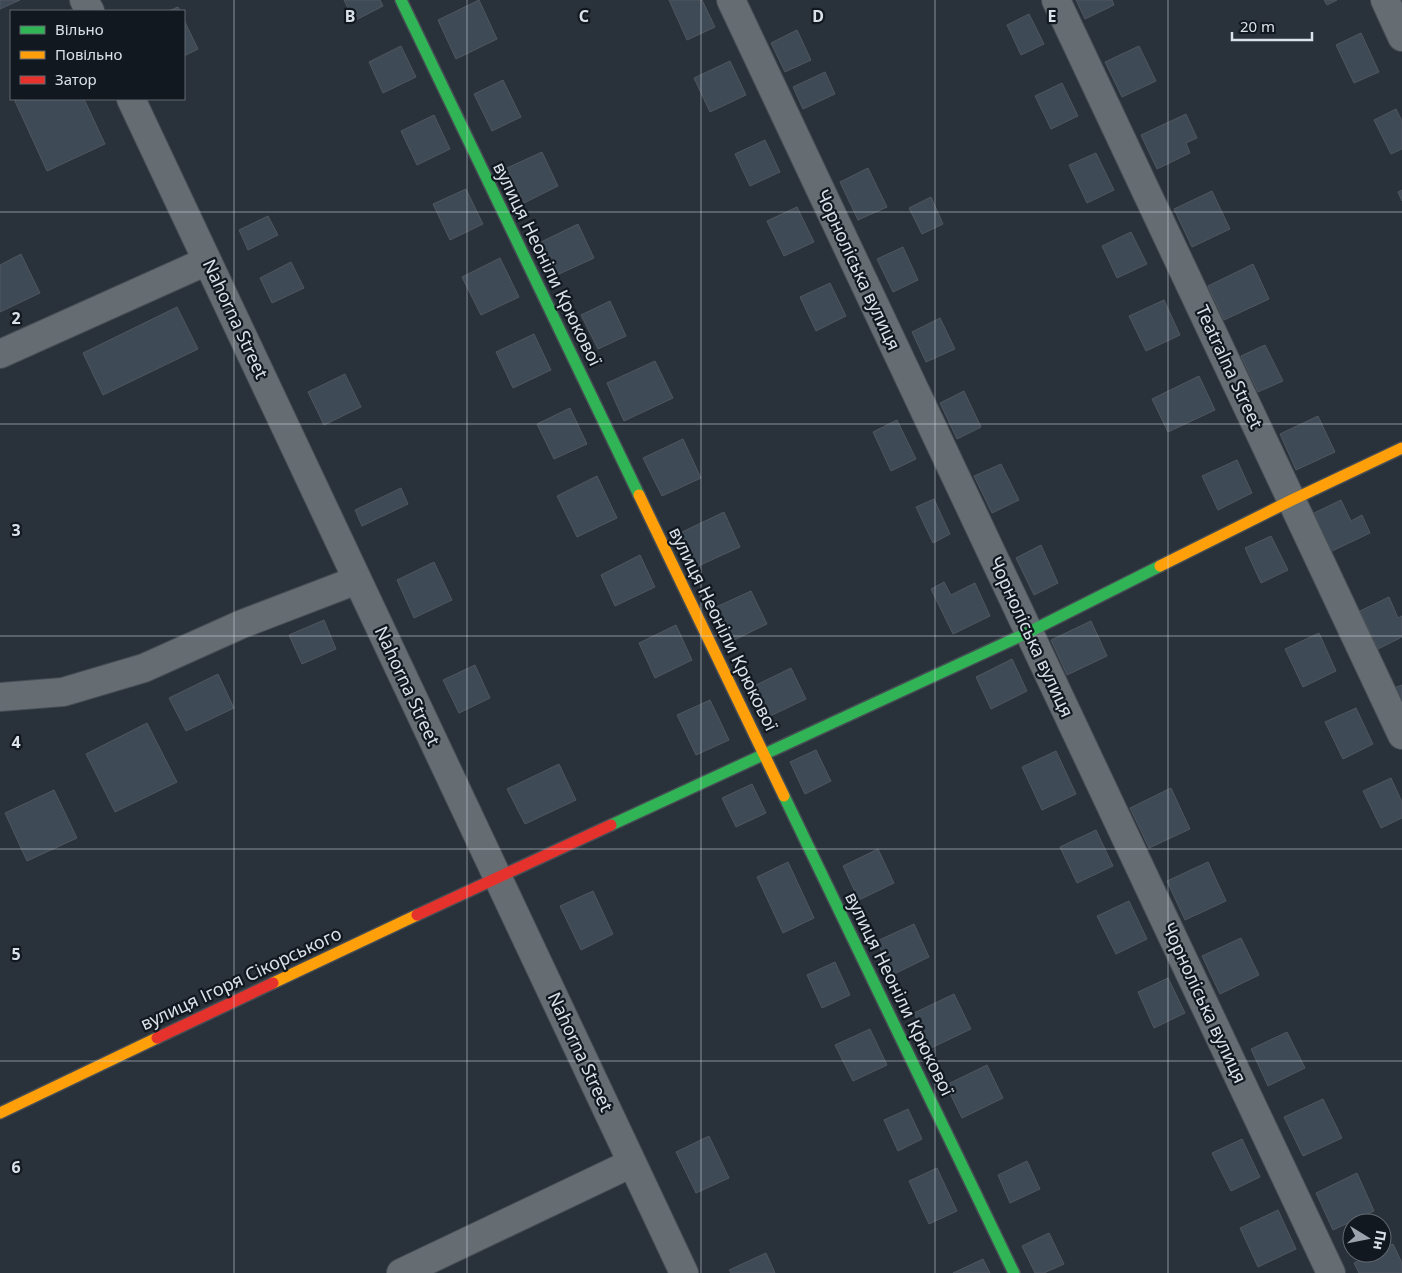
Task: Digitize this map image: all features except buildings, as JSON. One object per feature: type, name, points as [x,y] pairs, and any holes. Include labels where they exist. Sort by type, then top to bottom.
[{"type":"street","name":"вулиця Неоніли Крюкової","points":[[401,0],[1014,1273]]},
{"type":"street","name":"Чорноліська вулиця","points":[[731,0],[1331,1273]]},
{"type":"street","name":"Teatralna Street","points":[[1056,0],[1402,734]]},
{"type":"street","points":[[1385,0],[1402,37]]},
{"type":"street","name":"Nahorna Street","points":[[131,100],[684,1273]]},
{"type":"street","points":[[0,354],[207,261]]},
{"type":"street","name":"вулиця Ігоря Сікорського","points":[[0,1113],[497,877],[1029,632],[1292,500],[1402,448]]},
{"type":"street","points":[[0,697],[63,692],[144,668],[242,624],[357,580]]},
{"type":"street","points":[[401,1273],[632,1163]]},
{"type":"traffic: fast","points":[[401,0],[639,495]]},
{"type":"traffic: fast","points":[[611,825],[1029,632],[1160,566]]},
{"type":"traffic: fast","points":[[784,796],[1014,1273]]},
{"type":"traffic: slow","points":[[1160,566],[1402,448]]},
{"type":"traffic: slow","points":[[639,495],[784,796]]},
{"type":"traffic: slow","points":[[273,983],[417,915]]},
{"type":"traffic: slow","points":[[0,1113],[157,1038]]},
{"type":"traffic: jam","points":[[417,915],[611,825]]},
{"type":"traffic: jam","points":[[157,1038],[273,983]]}]
